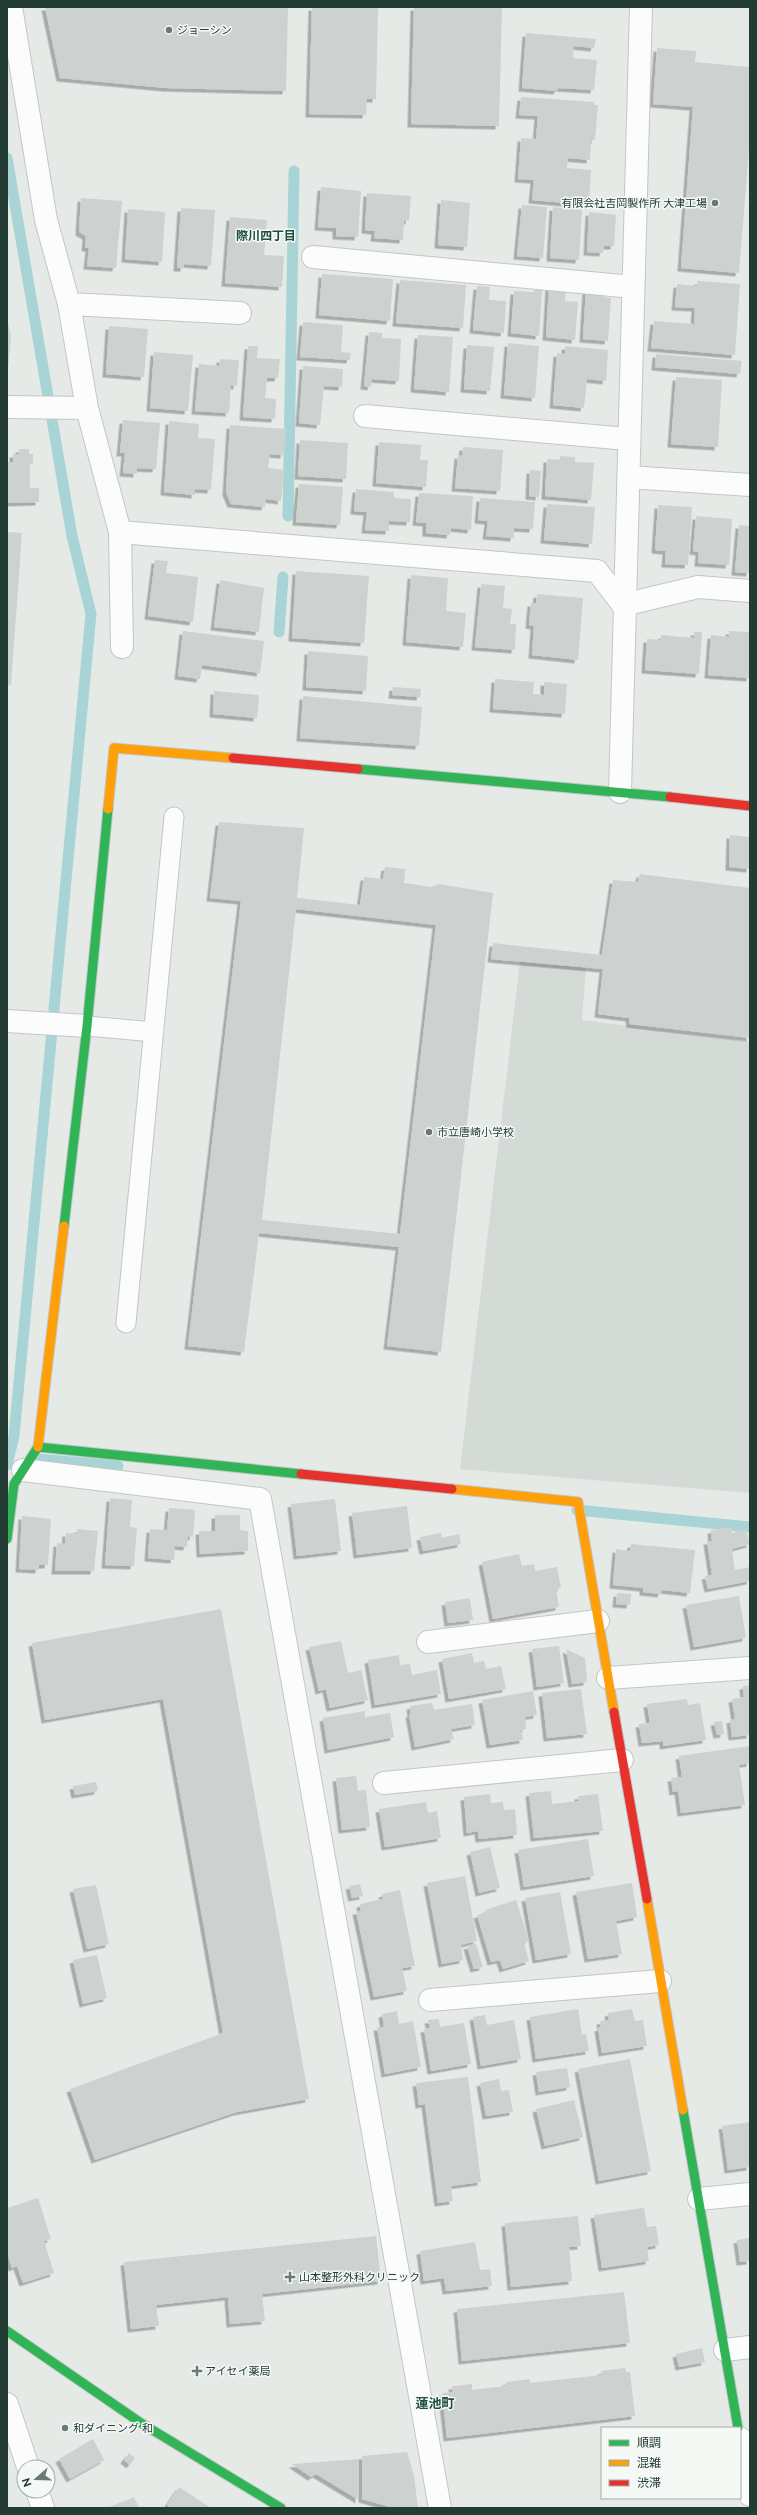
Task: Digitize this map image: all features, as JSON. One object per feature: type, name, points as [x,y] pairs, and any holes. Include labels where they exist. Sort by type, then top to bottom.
[{"type":"street","points":[[11,7],[46,220],[69,304],[82,408],[120,532],[122,646]]},
{"type":"street","points":[[620,792],[623,605],[641,7]]},
{"type":"street","points":[[313,257],[633,287]]},
{"type":"street","points":[[69,304],[240,313]]},
{"type":"street","points":[[17,407],[82,408]]},
{"type":"street","points":[[365,416],[628,439]]},
{"type":"street","points":[[628,477],[750,485]]},
{"type":"street","points":[[120,532],[597,571],[623,605]]},
{"type":"street","points":[[623,605],[698,587],[750,591]]},
{"type":"street","points":[[7,1539],[14,1484],[38,1447],[82,1026],[114,748],[620,792],[750,806]]},
{"type":"street","points":[[16,1022],[82,1026]]},
{"type":"street","points":[[38,1447],[578,1502],[738,2427]]},
{"type":"street","points":[[254,1468],[440,2508]]},
{"type":"street","points":[[23,1470],[260,1499]]},
{"type":"street","points":[[428,1642],[598,1621]]},
{"type":"street","points":[[608,1678],[750,1668]]},
{"type":"street","points":[[384,1783],[622,1760]]},
{"type":"street","points":[[430,2000],[660,1981]]},
{"type":"street","points":[[699,2199],[750,2194]]},
{"type":"street","points":[[7,2331],[138,2421],[235,2483],[281,2508]]},
{"type":"street","points":[[725,2350],[750,2347]]},
{"type":"street","points":[[7,2404],[14,2445],[23,2459]]},
{"type":"street","points":[[741,2444],[750,2496]]},
{"type":"lane","points":[[126,1323],[174,817]]},
{"type":"lane","points":[[82,1026],[154,1032]]},
{"type":"shaded area","points":[[520,961],[586,967],[582,1020],[750,1042],[750,1493],[460,1469]]},
{"type":"building","name":"ジョーシン","points":[[45,7],[288,7],[286,91],[166,88],[60,78]]},
{"type":"building","points":[[312,7],[378,7],[376,99],[367,99],[366,115],[309,114]]},
{"type":"building","points":[[414,7],[502,7],[499,126],[411,124]]},
{"type":"building","points":[[526,33],[596,39],[594,48],[574,46],[573,58],[597,60],[594,90],[558,88],[557,91],[522,88]]},
{"type":"building","name":"有限会社吉岡製作所 大津工場","points":[[657,48],[696,51],[695,62],[750,67],[750,137],[739,273],[681,268],[693,107],[653,104]]},
{"type":"building","points":[[521,97],[594,102],[594,105],[598,105],[595,140],[591,140],[590,160],[568,158],[567,168],[591,170],[589,205],[532,200],[534,180],[518,179],[521,138],[536,139],[538,116],[519,115]]},
{"type":"building","points":[[321,187],[361,191],[358,237],[336,236],[336,228],[318,227]]},
{"type":"building","points":[[367,193],[411,196],[409,221],[404,220],[403,240],[374,238],[375,231],[365,230]]},
{"type":"building","points":[[81,198],[122,201],[116,268],[87,266],[89,248],[85,248],[86,236],[79,232]]},
{"type":"building","points":[[441,200],[470,203],[467,247],[438,245]]},
{"type":"building","points":[[522,205],[547,207],[543,258],[517,256]]},
{"type":"building","points":[[553,207],[582,210],[579,260],[550,258]]},
{"type":"building","points":[[181,208],[215,210],[211,266],[184,264],[184,268],[177,268]]},
{"type":"building","points":[[128,209],[165,212],[162,262],[125,259]]},
{"type":"building","points":[[589,212],[616,215],[614,246],[604,246],[603,253],[587,252]]},
{"type":"building","points":[[230,217],[267,220],[264,255],[284,256],[282,287],[225,283]]},
{"type":"building","points":[[322,274],[393,279],[390,321],[319,315]]},
{"type":"building","points":[[400,280],[466,285],[463,328],[396,323]]},
{"type":"building","points":[[697,281],[740,284],[735,355],[651,348],[654,321],[694,324],[695,308],[675,307],[677,284],[697,286]]},
{"type":"building","points":[[477,286],[490,287],[489,300],[506,301],[504,333],[473,330]]},
{"type":"building","points":[[549,286],[566,287],[565,301],[578,302],[575,340],[546,337]]},
{"type":"building","points":[[535,289],[542,290],[539,336],[511,333],[514,291],[534,292]]},
{"type":"building","points":[[586,289],[603,291],[603,297],[611,298],[608,341],[583,339]]},
{"type":"building","points":[[303,322],[343,325],[341,352],[351,353],[350,360],[300,357]]},
{"type":"building","points":[[8,323],[11,337],[7,369]]},
{"type":"building","points":[[109,326],[148,329],[144,377],[106,374]]},
{"type":"building","points":[[369,332],[382,333],[382,338],[401,339],[399,381],[372,379],[371,387],[364,386]]},
{"type":"building","points":[[418,335],[453,337],[449,392],[414,389]]},
{"type":"building","points":[[508,343],[539,346],[535,398],[504,395]]},
{"type":"building","points":[[467,345],[494,347],[490,391],[464,389]]},
{"type":"building","points":[[248,346],[258,346],[257,358],[280,359],[278,378],[267,378],[265,398],[276,399],[275,419],[243,417]]},
{"type":"building","points":[[565,346],[608,350],[606,381],[587,379],[584,408],[553,405],[557,353],[565,354]]},
{"type":"building","points":[[154,352],[193,355],[188,411],[150,408]]},
{"type":"building","points":[[656,354],[742,361],[740,374],[655,367]]},
{"type":"building","points":[[220,359],[239,360],[237,386],[231,385],[229,413],[195,411],[199,364],[219,366]]},
{"type":"building","points":[[303,366],[343,369],[342,387],[324,386],[320,425],[299,423]]},
{"type":"building","points":[[676,377],[722,380],[718,447],[671,444]]},
{"type":"building","points":[[123,420],[160,423],[156,469],[137,468],[137,474],[123,473],[125,453],[120,453]]},
{"type":"building","points":[[169,421],[199,424],[198,438],[215,439],[211,490],[195,489],[195,495],[164,492]]},
{"type":"building","points":[[230,425],[286,429],[284,455],[270,454],[268,468],[284,470],[281,501],[266,499],[265,507],[231,504],[226,492]]},
{"type":"building","points":[[300,440],[348,443],[346,479],[298,476]]},
{"type":"building","points":[[379,442],[421,445],[420,460],[428,460],[426,487],[376,483]]},
{"type":"building","points":[[463,447],[503,450],[500,491],[455,488],[458,455],[462,456]]},
{"type":"building","points":[[19,449],[29,449],[29,454],[33,454],[33,464],[30,464],[30,488],[39,488],[39,502],[7,503],[7,462],[13,462],[13,454],[19,454]]},
{"type":"building","points":[[560,456],[575,457],[575,462],[594,463],[591,500],[545,496],[547,459],[560,460]]},
{"type":"building","points":[[530,470],[541,471],[539,497],[529,496]]},
{"type":"building","points":[[299,484],[343,487],[340,525],[296,522]]},
{"type":"building","points":[[356,489],[394,492],[394,498],[411,499],[410,522],[389,521],[389,531],[365,530],[367,512],[354,511]]},
{"type":"building","points":[[419,493],[473,496],[471,530],[451,528],[450,535],[426,533],[426,523],[416,522]]},
{"type":"building","points":[[480,498],[535,502],[533,529],[514,528],[514,538],[486,536],[488,521],[478,520]]},
{"type":"building","points":[[547,504],[595,507],[592,544],[544,540]]},
{"type":"building","points":[[658,505],[692,507],[688,565],[665,564],[666,551],[655,550]]},
{"type":"building","points":[[696,516],[732,519],[729,565],[698,563],[699,552],[693,551]]},
{"type":"building","points":[[739,525],[750,526],[750,573],[735,572]]},
{"type":"building","points":[[7,532],[22,533],[11,685],[7,685]]},
{"type":"building","points":[[155,560],[168,561],[166,573],[198,577],[193,622],[148,616]]},
{"type":"building","points":[[296,571],[369,576],[364,643],[292,638]]},
{"type":"building","points":[[411,575],[448,578],[446,611],[466,613],[463,647],[406,642]]},
{"type":"building","points":[[220,580],[264,588],[259,632],[214,627]]},
{"type":"building","points":[[481,584],[505,586],[503,608],[512,609],[510,624],[516,624],[515,650],[475,647]]},
{"type":"building","points":[[537,594],[583,598],[578,660],[532,655],[534,626],[529,625],[531,603],[536,603]]},
{"type":"building","points":[[183,631],[264,641],[260,673],[202,665],[200,679],[178,676]]},
{"type":"building","points":[[729,631],[750,632],[750,678],[708,675],[711,635],[729,637]]},
{"type":"building","points":[[694,632],[702,632],[699,674],[645,670],[647,639],[661,640],[661,635],[694,638]]},
{"type":"building","points":[[308,651],[368,656],[366,691],[306,687]]},
{"type":"building","points":[[495,679],[534,682],[533,694],[544,695],[544,682],[567,684],[565,714],[493,709]]},
{"type":"building","points":[[393,687],[421,689],[420,697],[392,695]]},
{"type":"building","points":[[214,691],[259,695],[257,718],[213,714]]},
{"type":"building","points":[[303,696],[422,707],[419,746],[300,738]]},
{"type":"building","points":[[219,822],[304,828],[297,898],[360,905],[364,877],[383,879],[385,867],[405,869],[404,883],[431,887],[439,884],[493,893],[441,1352],[387,1346],[399,1247],[259,1233],[244,1352],[188,1346],[241,901],[210,898]],"holes":[[[296,909],[436,925],[400,1234],[262,1220]]]},
{"type":"building","points":[[730,835],[750,837],[750,869],[729,867]]},
{"type":"building","points":[[640,874],[750,888],[750,1038],[630,1024],[629,1018],[598,1014],[603,969],[491,959],[493,943],[602,955],[613,880],[638,882]]},
{"type":"building","points":[[110,1498],[132,1500],[130,1527],[137,1528],[134,1566],[105,1565]]},
{"type":"building","points":[[335,1499],[341,1551],[297,1556],[291,1504]]},
{"type":"building","points":[[407,1506],[412,1548],[357,1555],[352,1513]]},
{"type":"building","points":[[169,1508],[195,1510],[193,1537],[188,1536],[187,1547],[175,1546],[174,1560],[148,1558],[150,1529],[167,1530]]},
{"type":"building","points":[[215,1515],[240,1515],[240,1530],[248,1531],[248,1551],[200,1554],[199,1531],[215,1531]]},
{"type":"building","points":[[22,1516],[51,1519],[48,1565],[39,1565],[39,1570],[19,1569]]},
{"type":"building","points":[[731,1527],[732,1533],[746,1529],[750,1544],[732,1549],[735,1570],[750,1567],[750,1581],[708,1589],[705,1576],[712,1575],[707,1541],[712,1541],[711,1530]]},
{"type":"building","points":[[77,1529],[98,1531],[94,1571],[55,1571],[57,1543],[65,1544],[66,1533],[77,1534]]},
{"type":"building","points":[[441,1533],[442,1538],[459,1534],[461,1544],[423,1551],[420,1537]]},
{"type":"building","points":[[631,1544],[695,1550],[690,1593],[662,1590],[661,1594],[643,1592],[643,1588],[613,1585],[616,1549],[630,1551]]},
{"type":"building","points":[[519,1554],[522,1566],[534,1564],[535,1571],[557,1567],[561,1588],[556,1589],[559,1607],[493,1619],[482,1562]]},
{"type":"building","points":[[617,1593],[631,1594],[630,1605],[616,1604]]},
{"type":"building","points":[[739,1596],[746,1638],[694,1647],[686,1605]]},
{"type":"building","points":[[470,1598],[473,1620],[448,1623],[445,1602]]},
{"type":"building","points":[[221,1609],[309,2099],[237,2112],[95,2160],[70,2089],[223,2033],[163,1699],[45,1720],[32,1643]]},
{"type":"building","points":[[341,1641],[348,1673],[361,1670],[368,1700],[330,1708],[326,1689],[319,1691],[309,1647]]},
{"type":"building","points":[[559,1646],[564,1683],[537,1687],[532,1649]]},
{"type":"building","points":[[566,1649],[585,1658],[587,1682],[572,1684]]},
{"type":"building","points":[[472,1653],[474,1663],[484,1661],[486,1669],[501,1666],[506,1689],[449,1699],[442,1659]]},
{"type":"building","points":[[399,1655],[400,1665],[410,1664],[412,1675],[437,1670],[441,1694],[375,1705],[368,1660]]},
{"type":"building","points":[[750,1685],[750,1735],[732,1737],[730,1720],[735,1719],[732,1699],[744,1697],[743,1686]]},
{"type":"building","points":[[581,1689],[587,1734],[547,1738],[542,1693]]},
{"type":"building","points":[[533,1691],[537,1715],[525,1717],[526,1729],[521,1730],[523,1740],[490,1745],[482,1700]]},
{"type":"building","points":[[687,1699],[688,1705],[700,1703],[706,1740],[663,1746],[663,1741],[642,1743],[639,1724],[650,1723],[647,1704]]},
{"type":"building","points":[[432,1703],[434,1710],[472,1704],[475,1725],[451,1729],[454,1739],[415,1747],[409,1714],[411,1714],[410,1706]]},
{"type":"building","points":[[365,1711],[365,1717],[390,1713],[394,1737],[328,1750],[323,1718]]},
{"type":"building","points":[[722,1721],[724,1734],[717,1735],[714,1722]]},
{"type":"building","points":[[750,1746],[750,1763],[739,1765],[745,1805],[681,1813],[678,1791],[673,1792],[671,1778],[682,1777],[679,1756]]},
{"type":"building","points":[[356,1776],[358,1791],[366,1790],[370,1827],[342,1830],[336,1778]]},
{"type":"building","points":[[96,1782],[98,1791],[75,1795],[73,1786]]},
{"type":"building","points":[[551,1791],[552,1804],[578,1801],[578,1796],[598,1794],[603,1831],[534,1838],[529,1793]]},
{"type":"building","points":[[490,1794],[491,1803],[503,1802],[504,1810],[515,1809],[517,1835],[479,1839],[478,1831],[467,1833],[464,1797]]},
{"type":"building","points":[[426,1802],[428,1813],[437,1811],[441,1838],[385,1847],[379,1809]]},
{"type":"building","points":[[588,1839],[594,1876],[524,1887],[518,1850]]},
{"type":"building","points":[[490,1847],[500,1888],[479,1893],[470,1852]]},
{"type":"building","points":[[465,1876],[477,1941],[461,1945],[463,1960],[442,1964],[427,1883]]},
{"type":"building","points":[[632,1883],[637,1917],[616,1921],[622,1954],[588,1959],[576,1892]]},
{"type":"building","points":[[360,1884],[363,1896],[352,1898],[349,1886]]},
{"type":"building","points":[[96,1885],[109,1944],[87,1949],[73,1889]]},
{"type":"building","points":[[400,1890],[415,1966],[402,1968],[407,1991],[374,1997],[356,1911],[361,1911],[360,1904],[383,1899],[382,1894]]},
{"type":"building","points":[[560,1892],[571,1954],[536,1960],[525,1898]]},
{"type":"building","points":[[516,1900],[529,1941],[524,1943],[529,1961],[503,1969],[500,1960],[491,1962],[477,1915],[486,1912],[485,1910]]},
{"type":"building","points":[[476,1944],[483,1967],[474,1969],[467,1946]]},
{"type":"building","points":[[97,1955],[107,1998],[83,2004],[73,1960]]},
{"type":"building","points":[[578,2009],[582,2034],[586,2034],[589,2051],[536,2059],[530,2017]]},
{"type":"building","points":[[632,2009],[635,2021],[643,2020],[647,2046],[602,2053],[598,2028],[601,2027],[600,2021],[609,2020],[608,2013]]},
{"type":"building","points":[[397,2011],[399,2024],[413,2021],[421,2067],[385,2074],[377,2027],[384,2027],[382,2014]]},
{"type":"building","points":[[485,2015],[487,2025],[514,2020],[521,2059],[481,2066],[473,2017]]},
{"type":"building","points":[[439,2019],[440,2027],[464,2023],[471,2064],[431,2071],[424,2029],[430,2028],[428,2020]]},
{"type":"building","points":[[630,2059],[651,2171],[599,2181],[578,2069]]},
{"type":"building","points":[[567,2068],[570,2087],[539,2092],[536,2072]]},
{"type":"building","points":[[468,2077],[481,2182],[451,2186],[453,2201],[438,2203],[425,2104],[419,2105],[416,2083]]},
{"type":"building","points":[[499,2079],[501,2091],[509,2090],[513,2112],[486,2116],[480,2083]]},
{"type":"building","points":[[574,2100],[583,2137],[545,2146],[536,2109]]},
{"type":"building","points":[[750,2122],[750,2167],[728,2170],[722,2126]]},
{"type":"building","points":[[38,2198],[51,2239],[44,2241],[54,2273],[23,2283],[17,2266],[12,2268],[7,2252],[7,2208]]},
{"type":"building","points":[[644,2208],[647,2227],[656,2226],[659,2245],[647,2247],[649,2261],[602,2268],[594,2215]]},
{"type":"building","points":[[578,2216],[581,2246],[569,2247],[572,2281],[511,2287],[505,2223]]},
{"type":"building","points":[[376,2236],[381,2281],[262,2294],[265,2321],[230,2324],[228,2297],[156,2305],[159,2326],[131,2329],[124,2262]]},
{"type":"building","points":[[750,2238],[750,2261],[740,2262],[737,2240]]},
{"type":"building","points":[[475,2242],[480,2270],[490,2269],[492,2286],[446,2291],[444,2278],[424,2281],[420,2251]]},
{"type":"building","points":[[624,2292],[630,2343],[462,2361],[457,2309]]},
{"type":"building","points":[[702,2348],[705,2362],[679,2367],[676,2354]]},
{"type":"building","points":[[625,2368],[626,2372],[630,2372],[635,2416],[447,2438],[442,2393],[453,2392],[452,2386],[472,2384],[472,2390],[506,2386],[506,2382],[530,2379],[530,2383],[602,2375],[601,2371]]},
{"type":"building","points":[[93,2439],[104,2460],[70,2479],[59,2459]]},
{"type":"building","points":[[407,2452],[414,2476],[418,2508],[387,2508],[387,2506],[362,2499],[362,2456]]},
{"type":"building","points":[[129,2453],[135,2458],[130,2465],[124,2460]]},
{"type":"building","points":[[359,2459],[359,2500],[316,2474],[311,2477],[292,2464]]},
{"type":"building","points":[[179,2487],[211,2508],[170,2508],[167,2505]]},
{"type":"building","points":[[134,2497],[139,2508],[107,2508]]},
{"type":"waterway","points":[[7,158],[72,536],[91,614],[14,1436],[7,1465]]},
{"type":"waterway","points":[[288,516],[294,171]]},
{"type":"waterway","points":[[279,632],[283,577]]},
{"type":"waterway","points":[[36,1459],[118,1466]]},
{"type":"waterway","points":[[577,1510],[750,1527]]},
{"type":"traffic: fast","points":[[358,769],[670,797]]},
{"type":"traffic: fast","points":[[64,1226],[87,1026],[108,809]]},
{"type":"traffic: fast","points":[[7,1539],[14,1484],[38,1447],[301,1474]]},
{"type":"traffic: fast","points":[[683,2110],[738,2427]]},
{"type":"traffic: fast","points":[[7,2331],[141,2423],[281,2508]]},
{"type":"traffic: slow","points":[[108,809],[114,748],[233,758]]},
{"type":"traffic: slow","points":[[38,1447],[64,1226]]},
{"type":"traffic: slow","points":[[452,1489],[578,1502],[614,1712]]},
{"type":"traffic: slow","points":[[647,1899],[683,2110]]},
{"type":"traffic: jam","points":[[233,758],[358,769]]},
{"type":"traffic: jam","points":[[670,797],[750,806]]},
{"type":"traffic: jam","points":[[301,1474],[452,1489]]},
{"type":"traffic: jam","points":[[614,1712],[647,1899]]},
{"type":"place","name":"ジョーシン","points":[[169,30]]},
{"type":"place","name":"有限会社吉岡製作所 大津工場","points":[[715,203]]},
{"type":"place","name":"市立唐崎小学校","points":[[429,1132]]},
{"type":"place","name":"山本整形外科クリニック","points":[[290,2277]]},
{"type":"place","name":"アイセイ薬局","points":[[197,2371]]},
{"type":"place","name":"和ダイニング 和","points":[[65,2428]]},
{"type":"district","name":"際川四丁目","points":[[266,236]]},
{"type":"district","name":"蓮池町","points":[[435,2403]]}]
